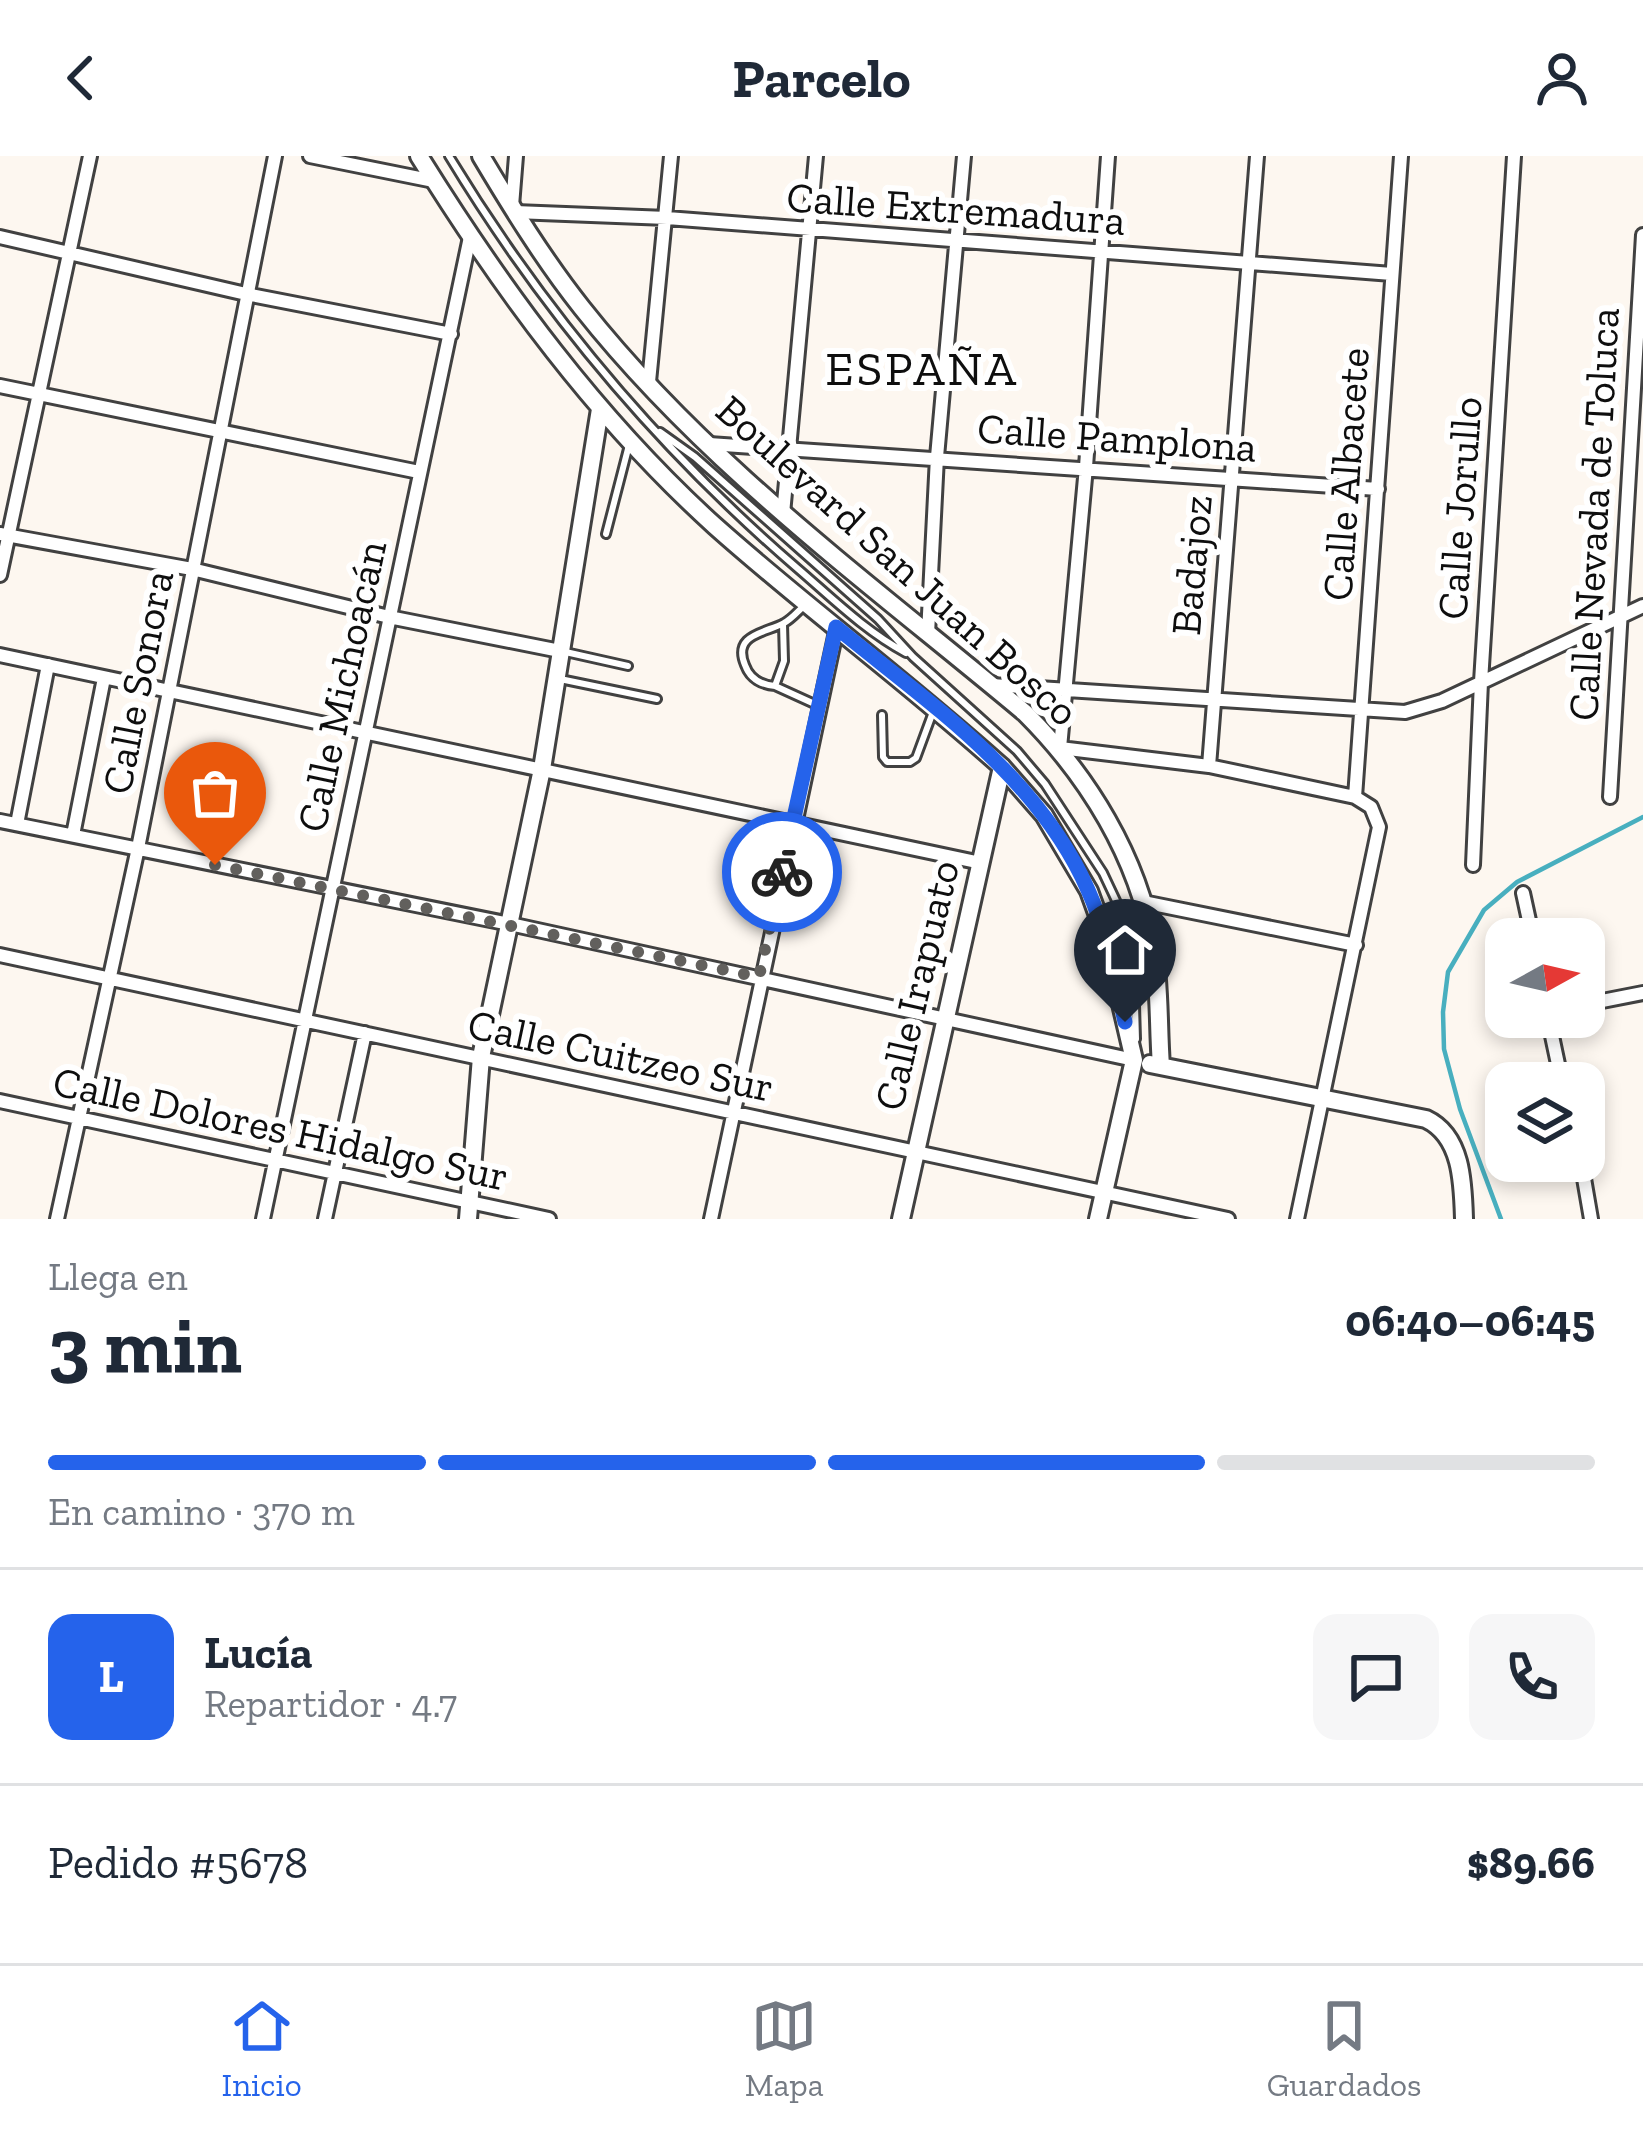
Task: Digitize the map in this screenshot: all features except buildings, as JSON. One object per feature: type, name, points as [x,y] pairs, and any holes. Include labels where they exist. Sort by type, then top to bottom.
[{"type":"street","points":[[0,574],[4,534],[90,156]]},
{"type":"street","name":"Calle Sonora","points":[[57,1219],[137,848],[275,156]]},
{"type":"street","points":[[310,156],[434,181]]},
{"type":"street","name":"Boulevard San Juan Bosco","points":[[419,156],[470,237],[599,410],[715,525],[1002,766],[1044,815],[1089,891],[1106,934],[1134,1060]]},
{"type":"street","name":"Boulevard San Juan Bosco","points":[[481,156],[585,311],[708,444],[783,514],[992,685],[1060,748],[1103,811],[1143,902],[1154,946],[1160,1066]]},
{"type":"street","points":[[513,210],[516,156]]},
{"type":"street","points":[[649,382],[671,156]]},
{"type":"street","points":[[783,514],[816,156]]},
{"type":"street","points":[[928,634],[937,457],[964,156]]},
{"type":"street","points":[[1108,156],[1060,748],[1209,766],[1355,797],[1371,807],[1379,827],[1297,1219]]},
{"type":"street","name":"Badajoz","points":[[1209,766],[1257,156]]},
{"type":"street","name":"Calle Albacete","points":[[1355,797],[1401,156]]},
{"type":"street","name":"Calle Jorullo","points":[[1473,865],[1514,156]]},
{"type":"street","name":"Calle Extremadura","points":[[513,210],[1392,274]]},
{"type":"street","name":"Calle Nevada de Toluca","points":[[1610,797],[1643,235]]},
{"type":"street","name":"Calle Michoacán","points":[[263,1219],[470,237]]},
{"type":"street","points":[[0,238],[451,334]]},
{"type":"street","points":[[0,386],[419,472]]},
{"type":"street","points":[[468,1210],[481,1057],[542,769],[599,410]]},
{"type":"street","name":"Calle Pamplona","points":[[708,444],[1378,489]]},
{"type":"street","points":[[4,534],[192,569],[389,617],[560,651]]},
{"type":"street","points":[[992,685],[1212,697],[1360,712],[1424,709],[1643,606]]},
{"type":"street","points":[[711,1219],[836,627]]},
{"type":"street","points":[[0,655],[982,863]]},
{"type":"street","points":[[16,824],[48,665]]},
{"type":"street","points":[[74,835],[104,678]]},
{"type":"street","name":"Calle Irapuato","points":[[901,1219],[1002,766]]},
{"type":"street","points":[[0,821],[510,924],[1160,1066],[1412,1114],[1443,1129],[1457,1160],[1464,1219]]},
{"type":"street","points":[[1523,893],[1528,918]]},
{"type":"street","points":[[1143,902],[1356,945]]},
{"type":"street","name":"Calle Cuitzeo Sur","points":[[0,955],[1228,1219]]},
{"type":"street","points":[[1605,1001],[1643,994]]},
{"type":"street","points":[[325,1219],[365,1033]]},
{"type":"street","points":[[1098,1219],[1134,1060]]},
{"type":"street","name":"Calle Dolores Hidalgo Sur","points":[[0,1101],[276,1160],[468,1210],[549,1219]]},
{"type":"street","points":[[1585,1182],[1591,1219]]},
{"type":"lane","points":[[449,156],[585,353],[660,432],[690,472],[868,629],[913,657]]},
{"type":"lane","points":[[660,432],[852,595],[1046,784],[1102,873],[1129,939],[1137,998],[1134,1060]]},
{"type":"lane","points":[[606,534],[630,442]]},
{"type":"lane","points":[[807,602],[783,624],[754,633],[743,652],[751,675],[819,706]]},
{"type":"lane","points":[[775,686],[784,661],[783,624]]},
{"type":"lane","points":[[560,651],[628,666]]},
{"type":"lane","points":[[556,679],[656,699]]},
{"type":"lane","points":[[882,715],[883,757],[903,764],[916,758],[934,709]]},
{"type":"waterway","points":[[1501,1219],[1460,1109],[1444,1049],[1448,972],[1484,910],[1517,882],[1643,817]]},
{"type":"way so far","points":[[215,865],[759,977],[782,872]]},
{"type":"district","name":"ESPAÑA","points":[[922,368]]},
{"type":"route","points":[[782,872],[836,627],[1002,766],[1044,815],[1071,854],[1106,934],[1125,1022]]}]
